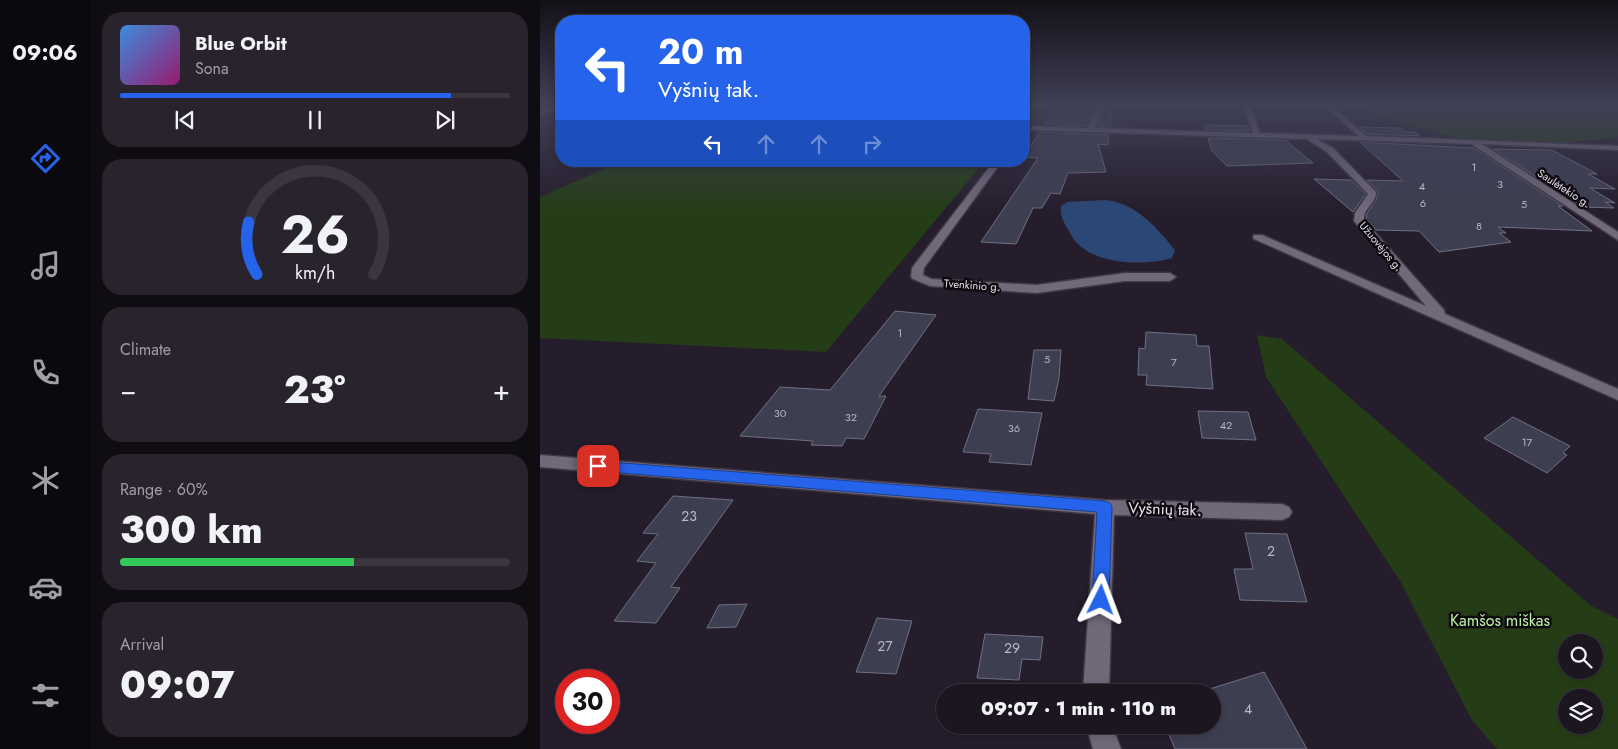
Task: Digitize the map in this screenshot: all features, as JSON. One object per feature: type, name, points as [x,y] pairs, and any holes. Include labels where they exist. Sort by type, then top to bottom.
[{"type":"street","name":"Užuovėjos g.","points":[[1315,141],[1330,150],[1374,194],[1371,201],[1361,210],[1358,216],[1359,221],[1441,316]]},
{"type":"street","points":[[1435,141],[1618,148]]},
{"type":"street","name":"Saulėtekio g.","points":[[1473,142],[1618,237]]},
{"type":"street","name":"Tvenkinio g.","points":[[994,167],[918,268],[917,277],[930,282],[1037,290],[1125,277],[1170,277]]},
{"type":"street","name":"Užuovėjos g.","points":[[1258,237],[1618,395]]},
{"type":"street","name":"Vyšnių tak.","points":[[540,461],[1105,507],[1282,512]]},
{"type":"street","points":[[1096,684],[1105,507]]},
{"type":"street","points":[[1102,734],[1107,749]]},
{"type":"green space","points":[[1496,141],[1583,141],[1565,143]]},
{"type":"green space","points":[[608,167],[980,167],[826,352],[540,338],[540,197]]},
{"type":"green space","name":"Kamšos miškas","points":[[1257,335],[1282,339],[1591,606],[1618,619],[1618,749],[1497,749],[1472,720],[1400,581],[1266,377]]},
{"type":"water","points":[[1105,200],[1116,202],[1136,211],[1153,225],[1175,250],[1172,258],[1161,261],[1121,262],[1085,250],[1067,228],[1061,215],[1061,206],[1067,202]]},
{"type":"building","points":[[1034,141],[1108,141],[1108,145],[1098,144],[1106,172],[1068,173],[1060,194],[1051,193],[1042,208],[1033,208],[1016,244],[981,242],[1038,158],[1030,157],[1030,148]]},
{"type":"building","points":[[1209,141],[1286,141],[1313,163],[1227,166],[1212,151]]},
{"type":"building","points":[[1360,142],[1474,148],[1563,206],[1558,206],[1592,231],[1498,227],[1506,233],[1499,233],[1511,242],[1439,252],[1419,231],[1376,230],[1366,219],[1367,213],[1376,200],[1378,192],[1367,180],[1403,181]]},
{"type":"building","points":[[1493,149],[1552,150],[1597,174],[1588,174],[1615,189],[1590,188],[1615,203],[1605,202],[1614,208],[1583,207]]},
{"type":"building","points":[[1314,179],[1351,180],[1366,194],[1353,212]]},
{"type":"building","points":[[895,311],[936,315],[879,396],[886,396],[864,439],[846,438],[842,446],[811,445],[813,441],[740,436],[780,387],[830,390]]},
{"type":"building","points":[[1146,332],[1196,335],[1197,346],[1209,346],[1213,389],[1146,385],[1147,375],[1138,375],[1139,348],[1145,349]]},
{"type":"building","points":[[1034,350],[1061,350],[1059,378],[1054,401],[1028,399]]},
{"type":"building","points":[[978,409],[1042,413],[1031,465],[989,462],[991,454],[963,452]]},
{"type":"building","points":[[1198,411],[1248,412],[1256,440],[1202,438]]},
{"type":"building","points":[[1513,417],[1570,446],[1563,453],[1567,455],[1547,473],[1484,438]]},
{"type":"building","points":[[673,496],[733,500],[671,587],[680,588],[656,623],[614,621],[656,563],[637,561],[658,534],[643,533]]},
{"type":"building","points":[[1245,533],[1287,534],[1307,602],[1240,600],[1234,569],[1253,569]]},
{"type":"building","points":[[747,604],[736,627],[707,628],[719,605]]},
{"type":"building","points":[[877,618],[912,621],[896,674],[856,672]]},
{"type":"building","points":[[985,634],[1043,637],[1040,660],[1022,659],[1019,680],[977,678]]},
{"type":"building","points":[[1264,672],[1307,749],[1175,749],[1169,734],[1221,734],[1221,685]]},
{"type":"route","points":[[598,466],[1105,507],[1101,600]]}]
